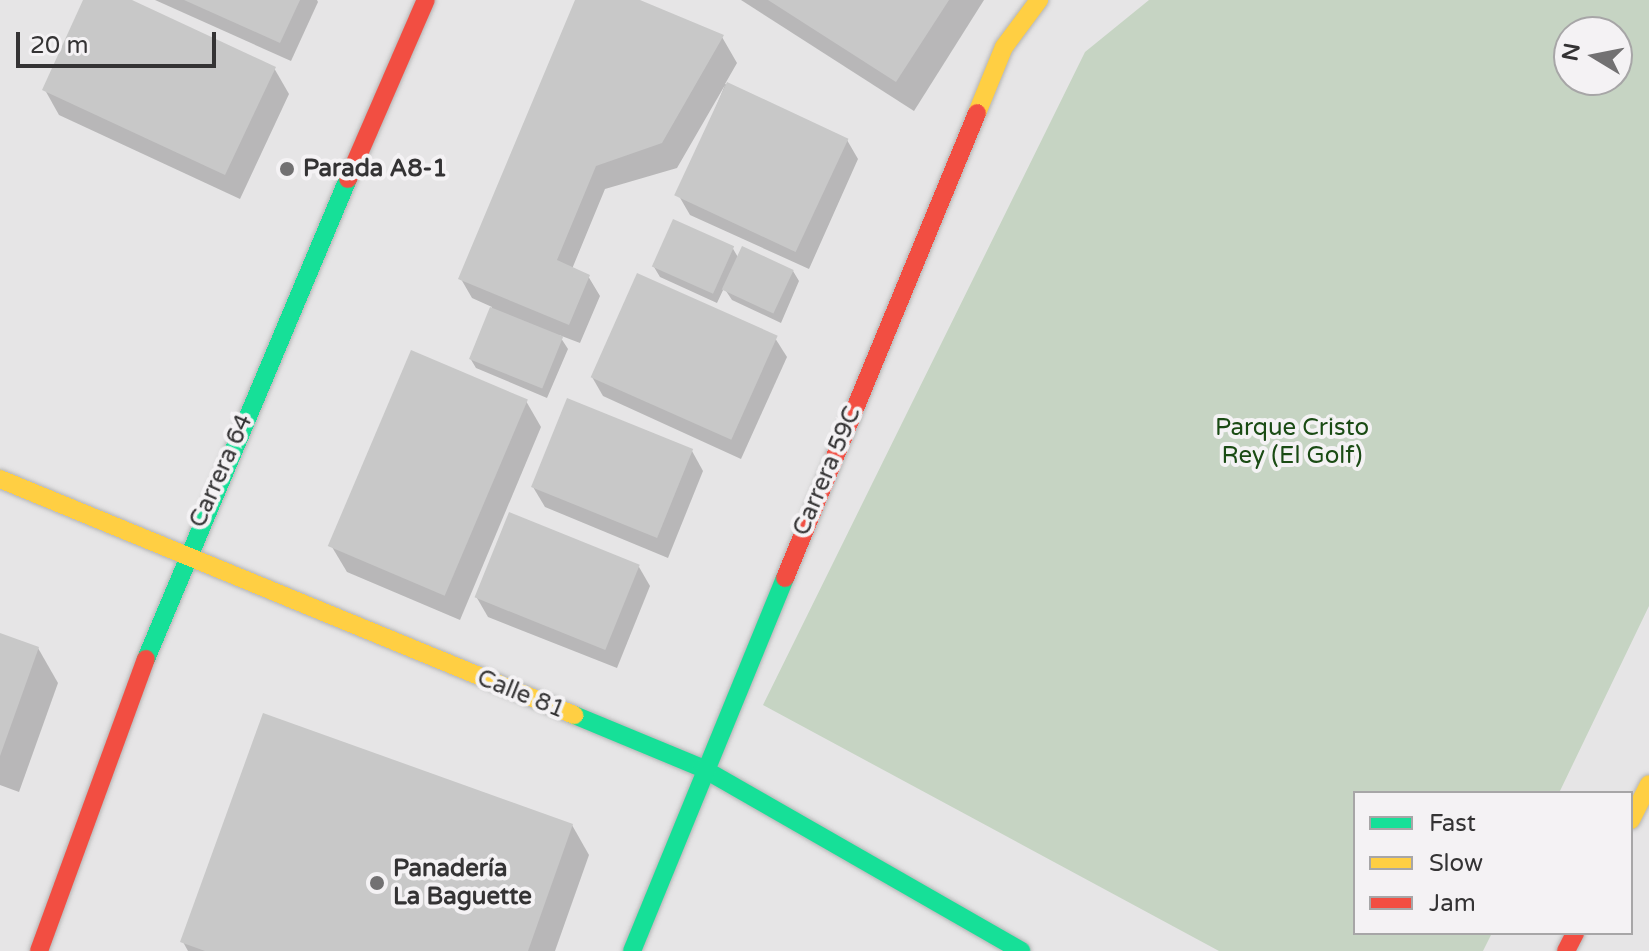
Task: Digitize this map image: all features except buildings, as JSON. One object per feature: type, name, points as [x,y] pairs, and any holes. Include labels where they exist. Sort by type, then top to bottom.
[{"type":"street","name":"Carrera 64","points":[[39,951],[184,556],[426,0]]},
{"type":"street","name":"Carrera 59C","points":[[632,951],[702,768],[1004,47],[1039,0]]},
{"type":"street","name":"Calle 81","points":[[0,479],[702,768],[1021,951]]},
{"type":"street","points":[[1633,816],[1649,784]]},
{"type":"green space","name":"Parque Cristo Rey (El Golf)","points":[[1149,0],[1649,0],[1649,606],[1560,791],[1353,791],[1353,935],[1491,935],[1483,951],[1219,951],[763,705],[1085,52]]},
{"type":"traffic: fast","points":[[146,659],[348,179]]},
{"type":"traffic: fast","points":[[632,951],[785,578]]},
{"type":"traffic: fast","points":[[574,715],[702,768],[1021,951]]},
{"type":"traffic: slow","points":[[977,113],[1004,47],[1039,0]]},
{"type":"traffic: slow","points":[[0,479],[574,715]]},
{"type":"traffic: slow","points":[[1633,816],[1649,784]]},
{"type":"traffic: jam","points":[[348,179],[426,0]]},
{"type":"traffic: jam","points":[[785,578],[977,113]]},
{"type":"traffic: jam","points":[[39,951],[146,659]]},
{"type":"traffic: jam","points":[[1566,951],[1574,935]]},
{"type":"place","name":"Parada A8-1","points":[[287,169]]},
{"type":"place","name":"Panadería La Baguette","points":[[377,883]]}]
